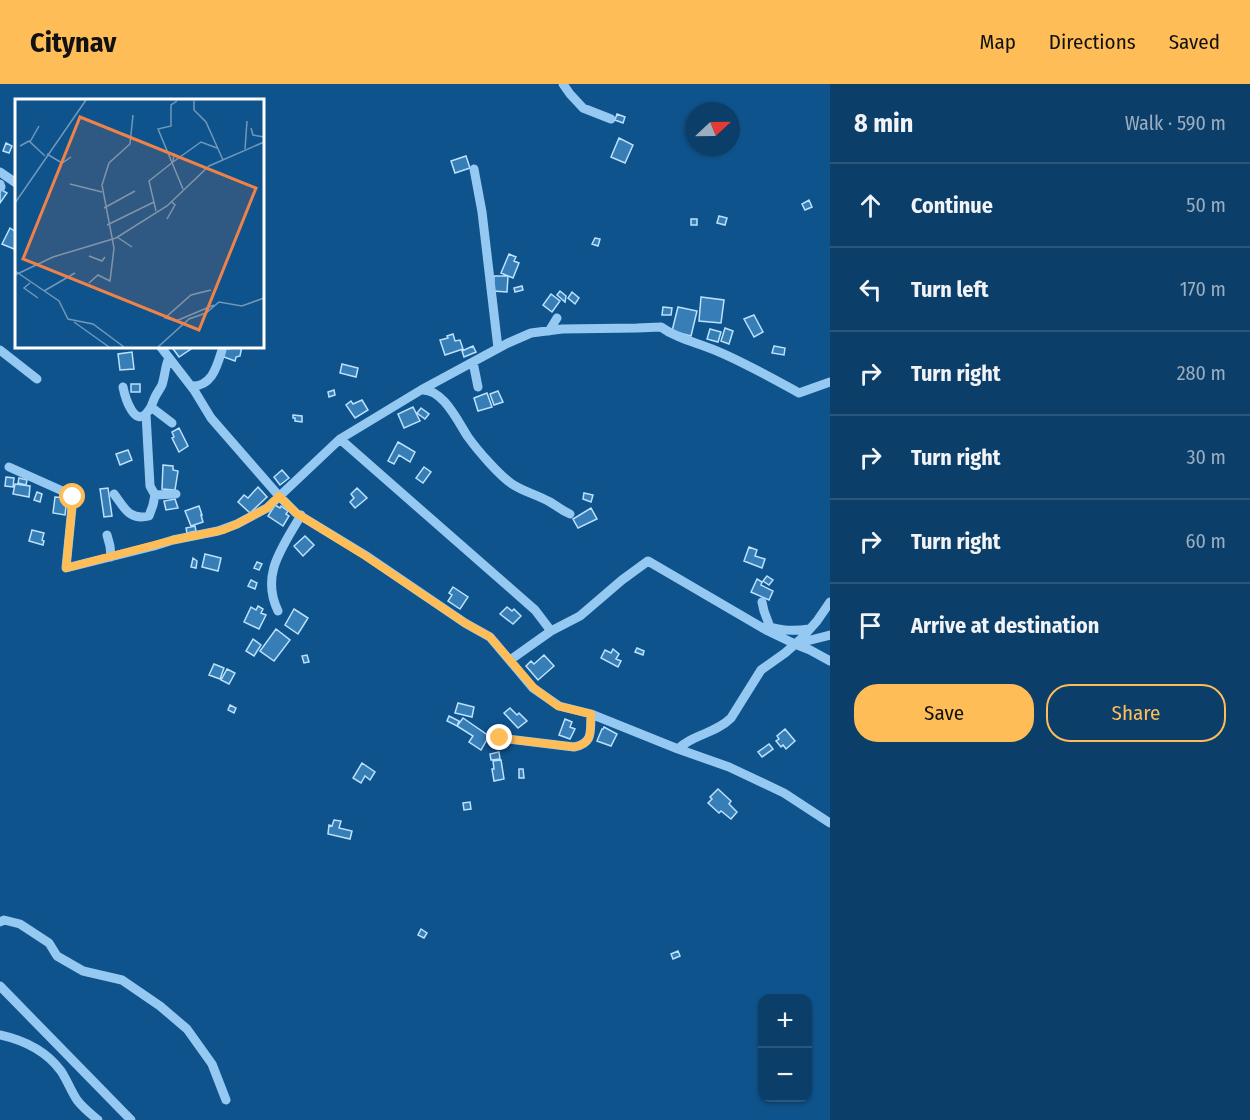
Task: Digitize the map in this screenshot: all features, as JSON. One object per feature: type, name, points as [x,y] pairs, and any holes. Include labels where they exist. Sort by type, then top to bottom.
[{"type":"street","points":[[563,84],[583,108],[611,119]]},
{"type":"street","points":[[474,169],[482,212],[498,348]]},
{"type":"street","points":[[0,172],[15,182]]},
{"type":"street","points":[[549,331],[557,318]]},
{"type":"street","points":[[9,467],[73,497],[66,568],[173,540],[223,530],[237,524],[267,508],[340,439],[421,390],[498,348],[531,333],[562,329],[661,327],[671,334],[712,349],[761,372],[799,393],[830,382]]},
{"type":"street","points":[[162,348],[191,386],[211,418],[296,513],[490,637],[534,688],[558,706],[591,714],[729,767],[784,793],[830,823]]},
{"type":"street","points":[[0,350],[37,379]]},
{"type":"street","points":[[191,386],[196,386],[211,378],[222,350]]},
{"type":"street","points":[[123,387],[132,412],[137,416],[142,416],[148,410],[162,384],[169,358]]},
{"type":"street","points":[[473,362],[478,387]]},
{"type":"street","points":[[421,390],[433,393],[447,404],[474,443],[512,484],[525,492],[549,501],[570,514]]},
{"type":"street","points":[[148,410],[172,423]]},
{"type":"street","points":[[114,494],[130,515],[141,518],[149,516],[155,495],[150,486],[148,410]]},
{"type":"street","points":[[340,439],[535,610],[550,631]]},
{"type":"street","points":[[155,495],[176,494]]},
{"type":"street","points":[[278,611],[270,587],[271,578],[278,554],[301,515]]},
{"type":"street","points":[[107,535],[111,557]]},
{"type":"street","points":[[510,660],[550,631],[580,616],[648,561],[768,631],[830,661]]},
{"type":"street","points":[[762,602],[770,627],[795,631],[809,629]]},
{"type":"street","points":[[678,749],[684,743],[708,733],[731,718],[761,670],[795,644],[817,621],[830,602]]},
{"type":"street","points":[[795,644],[830,635]]},
{"type":"street","points":[[492,733],[500,738],[580,746],[590,738],[591,714]]},
{"type":"street","points":[[0,922],[3,920],[20,924],[49,943],[57,956],[83,971],[122,980],[160,1006],[187,1029],[212,1064],[226,1100]]},
{"type":"street","points":[[0,986],[131,1120]]},
{"type":"street","points":[[0,1035],[34,1047],[51,1061],[60,1070],[78,1101],[98,1120]]},
{"type":"building","points":[[617,114],[625,117],[623,123],[615,120]]},
{"type":"building","points":[[619,138],[633,145],[625,163],[611,157]]},
{"type":"building","points":[[6,143],[12,146],[9,153],[3,151]]},
{"type":"building","points":[[466,156],[470,168],[455,173],[451,161]]},
{"type":"building","points":[[0,189],[7,193],[0,203]]},
{"type":"building","points":[[809,200],[812,207],[805,210],[802,204]]},
{"type":"building","points":[[719,216],[727,218],[725,225],[717,223]]},
{"type":"building","points":[[691,219],[697,219],[697,225],[691,225]]},
{"type":"building","points":[[10,228],[15,231],[14,249],[2,244]]},
{"type":"building","points":[[595,238],[600,239],[598,246],[592,244]]},
{"type":"building","points":[[509,254],[516,257],[514,261],[519,263],[513,278],[501,273]]},
{"type":"building","points":[[494,276],[508,276],[507,292],[493,291]]},
{"type":"building","points":[[522,286],[523,290],[515,292],[514,288]]},
{"type":"building","points":[[560,291],[566,296],[565,302],[557,295]]},
{"type":"building","points":[[572,292],[579,298],[575,304],[568,298]]},
{"type":"building","points":[[551,294],[560,301],[552,312],[543,305]]},
{"type":"building","points":[[701,297],[724,300],[721,323],[699,321]]},
{"type":"building","points":[[663,307],[672,308],[671,315],[662,315]]},
{"type":"building","points":[[678,307],[697,311],[691,336],[672,331]]},
{"type":"building","points":[[754,315],[763,332],[754,337],[744,319]]},
{"type":"building","points":[[725,328],[733,331],[729,344],[721,341]]},
{"type":"building","points":[[710,329],[721,332],[718,342],[707,339]]},
{"type":"building","points":[[453,334],[455,341],[460,340],[463,349],[445,355],[440,340]]},
{"type":"building","points":[[473,346],[476,352],[464,357],[462,351]]},
{"type":"building","points":[[774,346],[785,348],[784,355],[772,353]]},
{"type":"building","points":[[172,348],[190,348],[191,349],[179,357]]},
{"type":"building","points":[[225,348],[242,348],[240,356],[236,357],[235,361],[224,357]]},
{"type":"building","points":[[132,352],[134,369],[120,370],[118,354]]},
{"type":"building","points":[[342,364],[358,368],[356,377],[340,373]]},
{"type":"building","points":[[131,384],[140,384],[140,392],[131,392]]},
{"type":"building","points":[[334,390],[335,395],[329,397],[328,392]]},
{"type":"building","points":[[498,391],[503,402],[494,405],[490,394]]},
{"type":"building","points":[[487,393],[492,407],[478,411],[474,398]]},
{"type":"building","points":[[362,400],[368,410],[355,418],[346,405],[351,401],[353,404]]},
{"type":"building","points":[[413,407],[420,421],[404,428],[398,414]]},
{"type":"building","points":[[421,408],[429,414],[425,419],[417,413]]},
{"type":"building","points":[[293,415],[302,416],[302,422],[295,421]]},
{"type":"building","points":[[179,428],[188,446],[179,452],[172,438],[174,437],[172,432]]},
{"type":"building","points":[[398,442],[415,452],[410,462],[399,455],[394,464],[388,461]]},
{"type":"building","points":[[128,450],[132,460],[120,465],[116,454]]},
{"type":"building","points":[[163,465],[173,466],[173,470],[178,471],[175,490],[162,489]]},
{"type":"building","points":[[424,467],[431,472],[423,483],[416,478]]},
{"type":"building","points":[[282,470],[289,478],[280,485],[274,477]]},
{"type":"building","points":[[6,477],[14,478],[13,487],[5,486]]},
{"type":"building","points":[[19,478],[27,480],[26,485],[18,483]]},
{"type":"building","points":[[15,484],[30,486],[29,497],[13,494]]},
{"type":"building","points":[[258,487],[267,497],[250,513],[238,502],[244,495],[248,498]]},
{"type":"building","points":[[108,488],[112,516],[104,517],[100,489]]},
{"type":"building","points":[[357,488],[367,498],[355,508],[350,502],[354,498],[351,494]]},
{"type":"building","points":[[37,492],[42,494],[40,502],[34,500]]},
{"type":"building","points":[[584,493],[593,495],[591,502],[583,499]]},
{"type":"building","points":[[55,497],[67,498],[65,515],[53,513]]},
{"type":"building","points":[[175,499],[178,508],[166,510],[164,501]]},
{"type":"building","points":[[275,505],[288,511],[286,514],[289,516],[283,526],[268,516]]},
{"type":"building","points":[[199,506],[203,522],[191,526],[185,511]]},
{"type":"building","points":[[591,508],[597,519],[578,528],[573,519]]},
{"type":"building","points":[[195,526],[196,531],[187,533],[186,528]]},
{"type":"building","points":[[32,530],[44,533],[43,545],[29,541]]},
{"type":"building","points":[[305,536],[314,545],[303,556],[294,546]]},
{"type":"building","points":[[749,547],[757,550],[755,556],[765,559],[762,568],[744,561]]},
{"type":"building","points":[[205,554],[221,558],[218,571],[202,567]]},
{"type":"building","points":[[193,558],[197,561],[196,568],[191,567]]},
{"type":"building","points":[[257,562],[262,564],[259,570],[254,568]]},
{"type":"building","points":[[767,576],[773,580],[769,585],[763,581]]},
{"type":"building","points":[[757,579],[762,582],[761,585],[773,591],[769,600],[751,592]]},
{"type":"building","points":[[251,580],[257,583],[255,589],[248,586]]},
{"type":"building","points":[[453,587],[468,597],[460,609],[448,601]]},
{"type":"building","points":[[258,606],[263,609],[261,613],[266,615],[259,629],[244,622],[251,607],[256,610]]},
{"type":"building","points":[[507,607],[512,611],[514,609],[521,616],[513,624],[500,614]]},
{"type":"building","points":[[294,609],[308,618],[298,634],[285,625]]},
{"type":"building","points":[[276,629],[290,640],[274,661],[260,651]]},
{"type":"building","points":[[253,639],[261,645],[254,656],[246,651]]},
{"type":"building","points":[[637,648],[644,651],[643,655],[635,652]]},
{"type":"building","points":[[613,649],[619,654],[616,659],[621,661],[618,667],[601,658],[605,650],[611,653]]},
{"type":"building","points":[[307,655],[309,662],[304,663],[302,656]]},
{"type":"building","points":[[544,655],[554,666],[538,680],[526,666],[531,661],[534,664]]},
{"type":"building","points":[[214,664],[224,668],[220,679],[209,675]]},
{"type":"building","points":[[227,669],[235,673],[229,684],[221,680]]},
{"type":"building","points":[[458,703],[474,707],[472,717],[455,713]]},
{"type":"building","points":[[230,705],[236,708],[234,713],[228,710]]},
{"type":"building","points":[[510,708],[527,721],[518,728],[504,713]]},
{"type":"building","points":[[449,716],[459,721],[457,726],[447,721]]},
{"type":"building","points":[[463,718],[489,736],[481,750],[469,742],[473,736],[457,726]]},
{"type":"building","points":[[565,719],[572,722],[570,727],[575,729],[570,739],[559,735]]},
{"type":"building","points":[[604,727],[617,734],[611,746],[597,741]]},
{"type":"building","points":[[785,729],[795,741],[786,749],[776,741],[779,739],[777,736]]},
{"type":"building","points":[[769,744],[773,749],[762,757],[758,752]]},
{"type":"building","points":[[499,752],[500,759],[491,760],[490,754]]},
{"type":"building","points":[[501,760],[504,779],[494,781],[493,761]]},
{"type":"building","points":[[362,763],[375,772],[370,780],[365,776],[361,783],[353,778]]},
{"type":"building","points":[[519,769],[523,769],[524,778],[519,778]]},
{"type":"building","points":[[718,789],[731,801],[729,804],[737,812],[731,819],[721,811],[719,813],[708,803],[712,799],[710,797]]},
{"type":"building","points":[[470,802],[471,809],[464,810],[463,803]]},
{"type":"building","points":[[334,820],[341,821],[339,828],[352,831],[350,839],[328,834],[329,825],[332,826]]},
{"type":"building","points":[[421,929],[427,933],[424,938],[418,935]]},
{"type":"building","points":[[678,951],[680,956],[673,959],[671,954]]},
{"type":"route","points":[[73,497],[66,568],[173,540],[223,530],[267,508],[279,496],[296,513],[490,637],[534,688],[558,706],[591,714],[590,738],[580,746],[500,738]]}]
